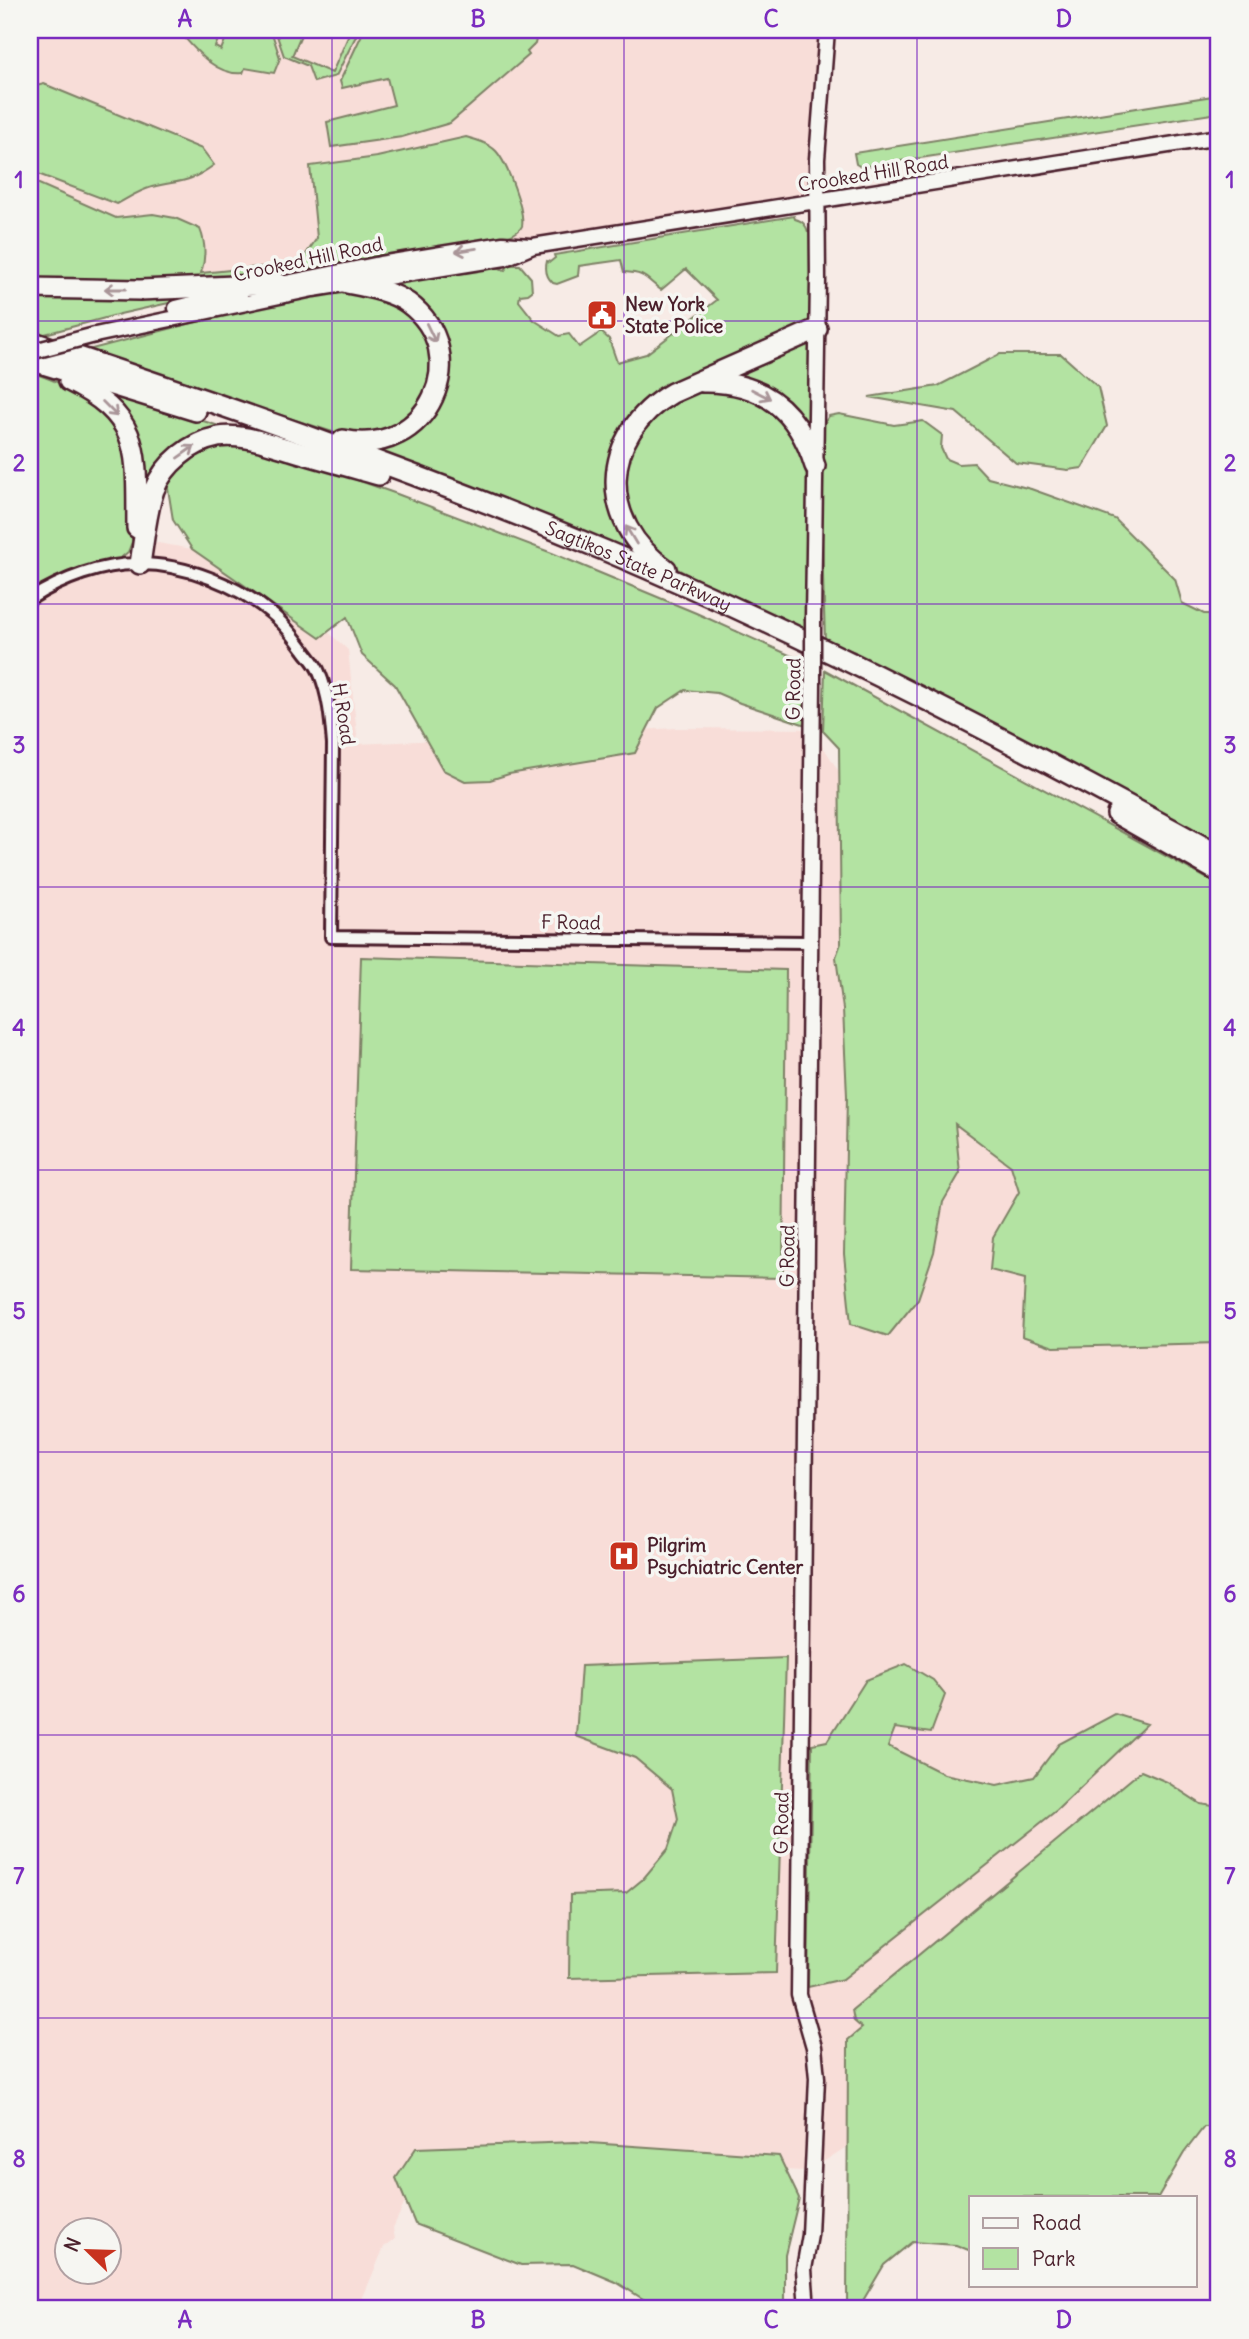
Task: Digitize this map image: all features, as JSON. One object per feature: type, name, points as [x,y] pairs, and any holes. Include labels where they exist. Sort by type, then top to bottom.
[{"type":"highway","points":[[264,420],[354,442],[373,443],[410,428],[425,412],[436,391],[440,368],[437,345],[428,325],[415,309],[399,298],[347,283]]},
{"type":"highway","points":[[30,288],[140,289],[280,284]]},
{"type":"highway","points":[[701,593],[652,559],[637,544],[621,516],[617,491],[620,457],[634,425],[661,399],[817,329]]},
{"type":"highway","name":"Sagtikos State Parkway","points":[[30,341],[264,420],[458,491],[604,550],[835,654],[961,716],[1219,855]]},
{"type":"highway","points":[[30,362],[90,392],[105,403],[128,430],[135,447],[140,564]]},
{"type":"highway","name":"Sagtikos State Parkway","points":[[30,362],[168,402],[379,475],[634,577],[836,669],[998,750],[1219,872]]},
{"type":"highway","points":[[695,383],[735,384],[757,391],[774,402],[792,418],[804,436],[815,466]]},
{"type":"highway","points":[[140,564],[149,507],[155,488],[175,460],[188,449],[204,442],[219,437],[254,440],[379,475]]},
{"type":"street","name":"G Road","points":[[807,2309],[804,2269],[810,2235],[817,2078],[814,2047],[799,1995],[817,142],[827,30]]},
{"type":"street","name":"Crooked Hill Road","points":[[95,335],[124,322],[170,309],[380,264],[503,244],[533,246],[1219,137]]},
{"type":"street","name":"Crooked Hill Road","points":[[30,352],[95,335],[347,283],[505,258],[533,246]]},
{"type":"street","name":"H Road","points":[[30,598],[63,581],[115,565],[168,566],[235,590],[273,614],[290,632],[318,668],[326,691],[333,744],[331,937]]},
{"type":"street","name":"F Road","points":[[331,937],[810,942]]},
{"type":"shaded area","points":[[30,30],[825,30],[816,199],[363,272],[199,284],[30,286]]},
{"type":"shaded area","name":"Pilgrim Psychiatric Center","points":[[117,536],[210,552],[291,598],[348,650],[358,744],[678,728],[812,729],[919,898],[1219,1205],[1219,1907],[809,2171],[426,2157],[393,2228],[395,2239],[384,2247],[358,2309],[30,2309],[30,555]]},
{"type":"green space","points":[[187,30],[222,30],[215,47],[221,50],[229,30],[271,30],[280,58],[274,73],[245,68],[243,73],[225,71],[196,50],[184,37]]},
{"type":"green space","points":[[275,30],[303,30],[292,56],[332,73],[351,30],[359,30],[336,76],[314,82],[308,66],[284,56]]},
{"type":"green space","points":[[364,30],[538,30],[535,44],[527,52],[529,55],[450,123],[402,137],[331,147],[327,122],[394,105],[387,78],[342,88],[340,81]]},
{"type":"green space","points":[[44,84],[202,149],[214,165],[191,178],[148,188],[117,204],[30,171],[30,93],[32,87]]},
{"type":"green space","points":[[1219,95],[1219,113],[861,167],[856,164],[854,153]]},
{"type":"green space","points":[[466,137],[493,148],[505,166],[518,198],[522,219],[521,228],[509,236],[261,276],[194,281],[30,281],[30,180],[116,218],[153,214],[175,218],[200,229],[205,251],[201,273],[289,264],[304,257],[317,238],[310,166],[377,157]]},
{"type":"green space","points":[[794,216],[811,232],[810,320],[806,326],[649,402],[613,465],[642,557],[361,446],[416,432],[446,353],[380,284],[494,266],[505,270],[509,265],[520,265],[531,278],[532,291],[520,295],[519,301],[534,320],[559,336],[569,334],[579,347],[601,332],[609,339],[617,362],[646,354],[717,300],[686,269],[661,290],[641,275],[624,272],[621,260],[579,266],[578,276],[553,283],[547,276],[546,267],[547,261],[555,258],[554,255]]},
{"type":"green space","points":[[328,292],[385,298],[406,308],[424,326],[434,355],[432,387],[418,414],[407,424],[377,435],[345,436],[30,334],[30,293],[204,295],[45,334],[88,350],[250,308]]},
{"type":"green space","points":[[812,337],[811,432],[725,376]]},
{"type":"green space","points":[[1000,354],[1061,354],[1098,387],[1107,426],[1082,468],[1068,470],[1016,463],[956,412],[869,397],[938,386]]},
{"type":"green space","points":[[30,372],[65,385],[96,404],[109,416],[128,446],[134,484],[132,542],[128,552],[117,561],[30,593]]},
{"type":"green space","points":[[96,387],[238,432],[194,438],[146,496],[144,469]]},
{"type":"green space","points":[[696,390],[738,390],[793,424],[810,475],[808,635],[771,618],[746,601],[707,585],[666,563],[641,542],[623,497],[630,447],[658,410]]},
{"type":"green space","points":[[839,414],[894,425],[923,421],[942,435],[941,448],[946,459],[958,464],[974,463],[988,478],[1031,489],[1115,519],[1175,579],[1182,603],[1204,614],[1219,614],[1219,845],[1113,786],[854,656],[855,652],[825,642],[821,507],[823,425],[829,416]]},
{"type":"green space","points":[[213,443],[266,448],[397,494],[552,553],[807,663],[806,725],[717,693],[685,690],[658,708],[635,753],[509,774],[490,780],[465,781],[443,770],[395,685],[362,655],[347,617],[320,638],[192,549],[173,520],[166,476]]},
{"type":"green space","points":[[825,670],[1219,885],[1219,1343],[1054,1347],[1022,1336],[1025,1279],[990,1270],[993,1237],[1019,1192],[1011,1166],[955,1124],[960,1173],[943,1202],[934,1252],[918,1299],[888,1336],[851,1324],[844,1254],[847,1096],[843,1009],[836,957],[841,943],[839,748],[823,731]]},
{"type":"green space","points":[[361,957],[786,970],[783,1278],[351,1269]]},
{"type":"green space","points":[[786,1658],[776,1973],[569,1978],[570,1895],[626,1893],[643,1879],[668,1849],[678,1819],[672,1789],[635,1758],[576,1736],[581,1666]]},
{"type":"green space","points":[[906,1664],[933,1680],[945,1695],[931,1733],[895,1728],[888,1746],[944,1774],[997,1785],[1034,1777],[1059,1744],[1115,1714],[1147,1724],[1057,1810],[843,1979],[808,1987],[812,1744],[827,1741],[866,1680]]},
{"type":"green space","points":[[1141,1771],[1167,1782],[1201,1804],[1219,1807],[1219,2127],[1204,2127],[1184,2153],[1159,2196],[969,2196],[969,2250],[956,2245],[912,2242],[884,2265],[858,2309],[847,2309],[848,2040],[862,2028],[854,2021],[852,2010]]},
{"type":"green space","points":[[575,2142],[779,2156],[799,2198],[785,2255],[785,2309],[659,2309],[616,2282],[573,2264],[521,2265],[415,2224],[396,2178],[416,2148]]},
{"type":"place","name":"New York State Police","points":[[602,315]]},
{"type":"place","name":"Pilgrim Psychiatric Center","points":[[624,1556]]}]
